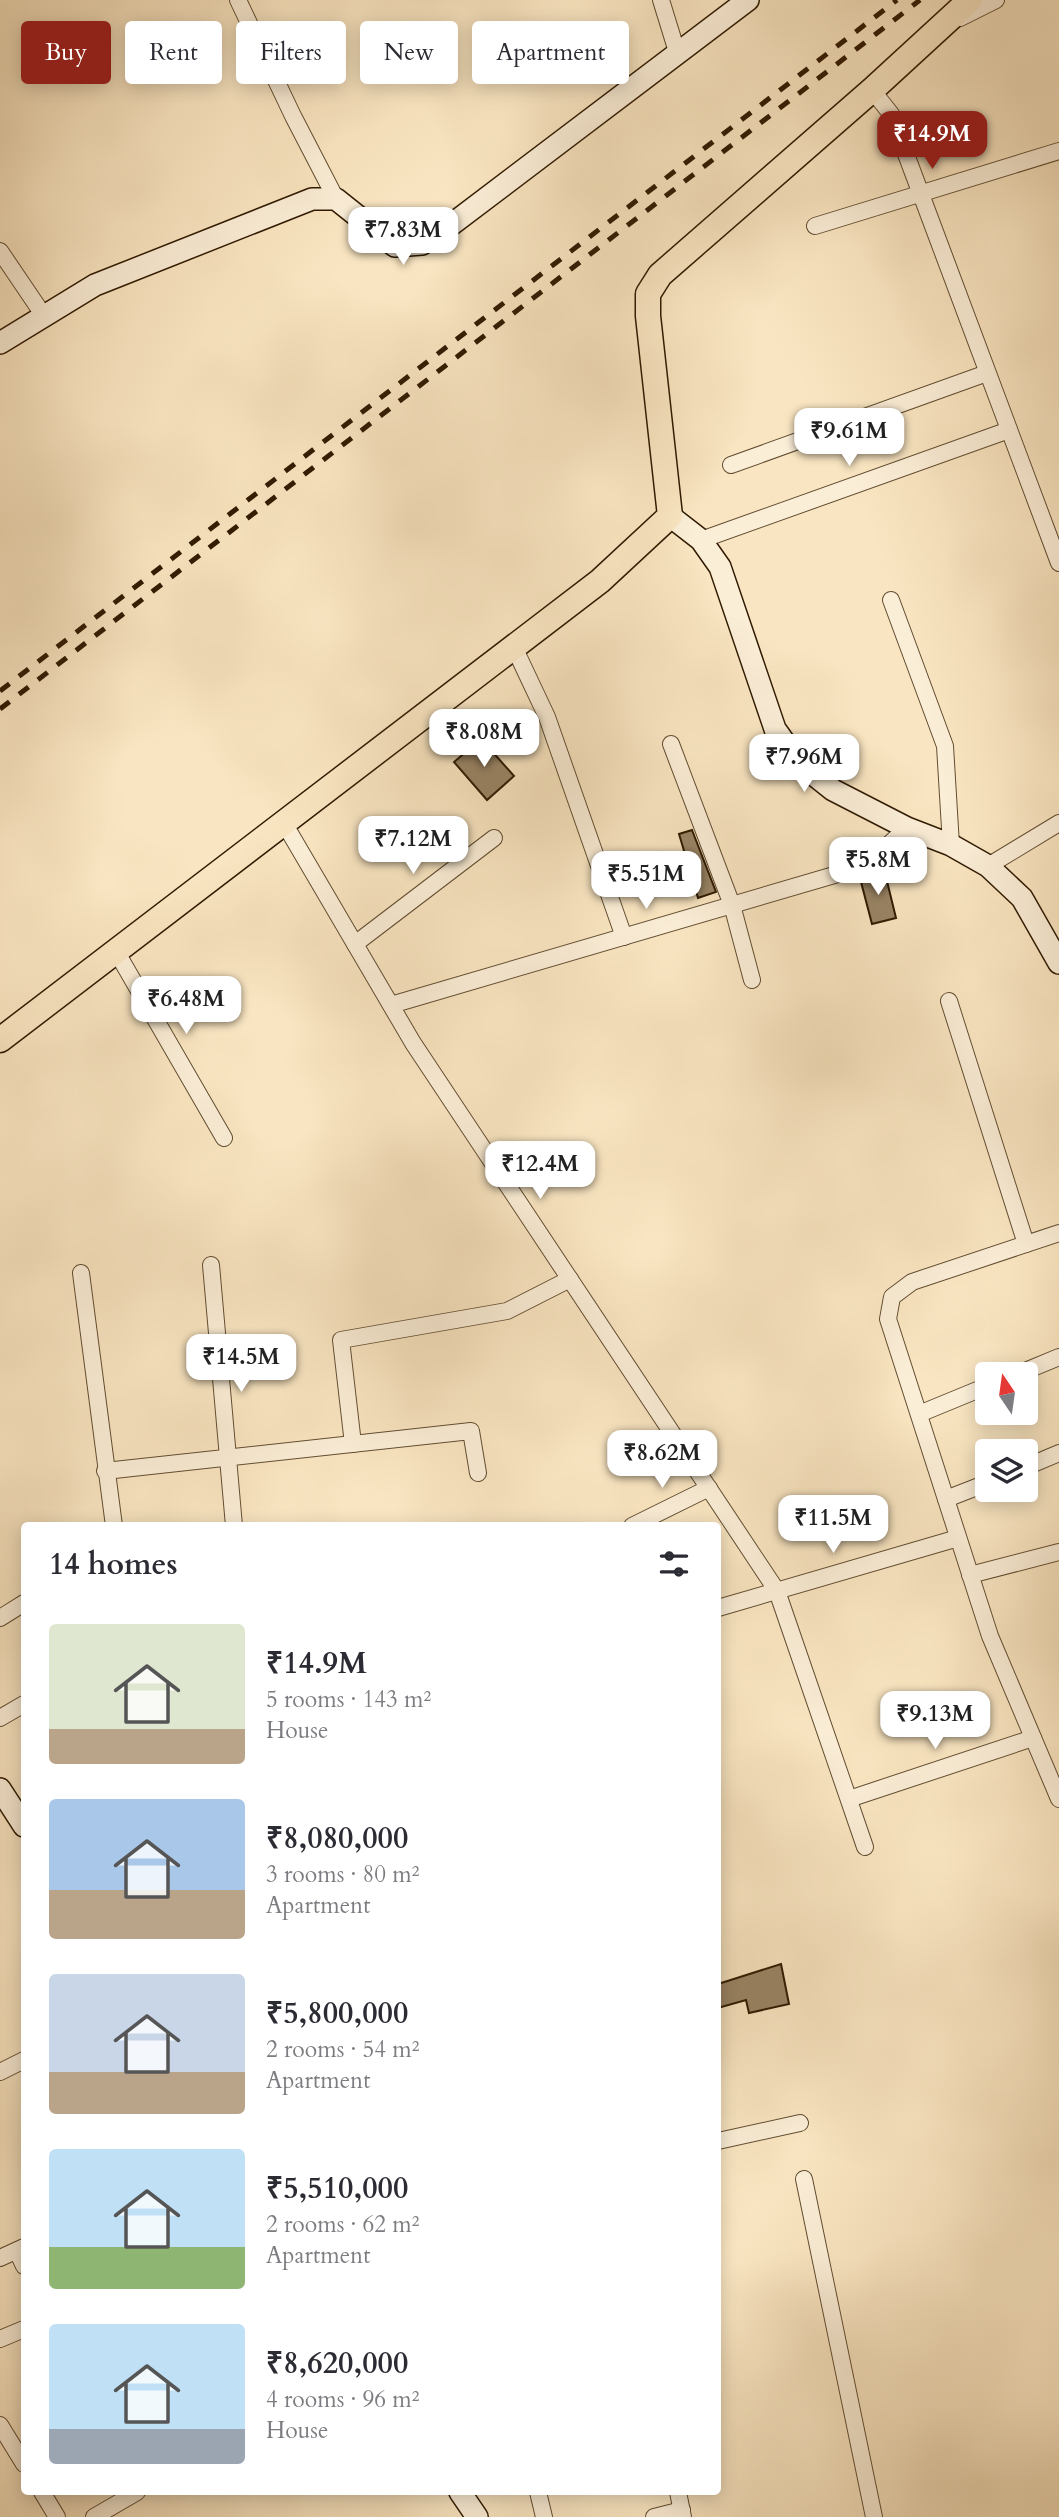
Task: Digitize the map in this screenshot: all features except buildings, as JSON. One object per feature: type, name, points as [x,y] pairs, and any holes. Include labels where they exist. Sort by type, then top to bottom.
[{"type":"main road","points":[[0,343],[95,285],[312,199],[336,199],[396,246],[422,244],[748,0]]},
{"type":"main road","points":[[970,0],[872,90],[660,275],[649,294],[648,316],[670,516],[701,540],[720,567],[775,729],[799,763],[833,790],[907,828],[951,845],[988,866],[1022,898],[1059,964]]},
{"type":"main road","points":[[0,1040],[600,581],[670,516]]},
{"type":"main road","points":[[0,1789],[21,1821]]},
{"type":"main road","points":[[462,2495],[475,2516]]},
{"type":"street","points":[[238,0],[336,199]]},
{"type":"street","points":[[661,0],[677,52]]},
{"type":"street","points":[[939,28],[996,0]]},
{"type":"street","points":[[872,90],[891,114],[1009,430],[1052,523],[1059,563]]},
{"type":"street","points":[[815,226],[1059,151]]},
{"type":"street","points":[[0,251],[44,316]]},
{"type":"street","points":[[731,465],[987,373]]},
{"type":"street","points":[[701,540],[1009,430]]},
{"type":"street","points":[[891,600],[946,746],[951,845]]},
{"type":"street","points":[[514,647],[547,717],[624,937]]},
{"type":"street","points":[[671,744],[732,905],[752,980]]},
{"type":"street","points":[[284,823],[421,1054],[777,1591],[865,1847]]},
{"type":"street","points":[[988,866],[1059,823]]},
{"type":"street","points":[[391,1005],[865,866],[907,828]]},
{"type":"street","points":[[355,944],[494,838]]},
{"type":"street","points":[[116,951],[224,1138]]},
{"type":"street","points":[[949,1001],[1026,1244]]},
{"type":"street","points":[[1059,1233],[912,1282],[892,1297],[888,1319],[990,1636],[1059,1799]]},
{"type":"street","points":[[211,1265],[234,1522]]},
{"type":"street","points":[[81,1273],[113,1522]]},
{"type":"street","points":[[353,1444],[341,1340],[507,1311],[570,1279]]},
{"type":"street","points":[[1038,1366],[1059,1357]]},
{"type":"street","points":[[919,1414],[975,1391]]},
{"type":"street","points":[[105,1471],[471,1431],[478,1473]]},
{"type":"street","points":[[1038,1462],[1059,1453]]},
{"type":"street","points":[[640,1522],[709,1488]]},
{"type":"street","points":[[946,1499],[975,1488]]},
{"type":"street","points":[[721,1607],[958,1538]]},
{"type":"street","points":[[971,1575],[1059,1552]]},
{"type":"street","points":[[0,1618],[21,1605]]},
{"type":"street","points":[[0,1718],[21,1706]]},
{"type":"street","points":[[849,1799],[1033,1738]]},
{"type":"street","points":[[0,2072],[21,2062]]},
{"type":"street","points":[[721,2140],[800,2123]]},
{"type":"street","points":[[804,2179],[874,2517]]},
{"type":"street","points":[[0,2258],[21,2249]]},
{"type":"street","points":[[0,2339],[21,2330]]},
{"type":"street","points":[[0,2425],[21,2459]]},
{"type":"street","points":[[44,2495],[57,2517]]},
{"type":"street","points":[[94,2517],[132,2495]]},
{"type":"street","points":[[539,2495],[544,2517]]},
{"type":"street","points":[[654,2517],[682,2514],[679,2495]]},
{"type":"railway","points":[[0,691],[897,0]]},
{"type":"railway","points":[[0,709],[920,0]]}]
